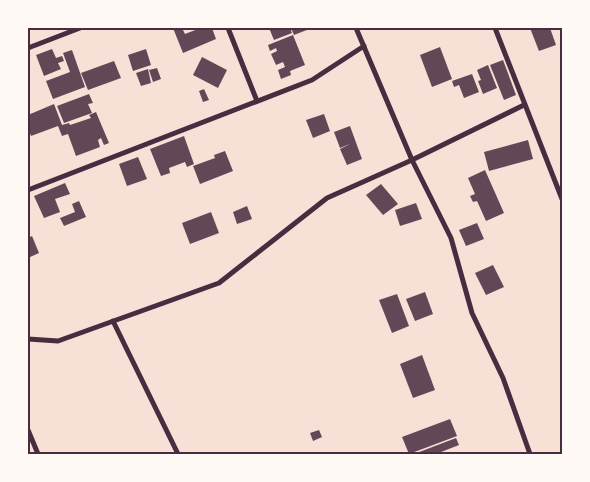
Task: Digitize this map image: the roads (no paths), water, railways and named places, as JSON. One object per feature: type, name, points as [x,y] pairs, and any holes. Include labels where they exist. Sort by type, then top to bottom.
[{"type":"street","points":[[28,48],[80,28]]},
{"type":"street","points":[[228,28],[257,101]]},
{"type":"street","points":[[356,28],[412,160],[451,238],[472,313],[504,378],[530,454]]},
{"type":"street","points":[[495,28],[562,199]]},
{"type":"street","points":[[28,190],[312,80],[364,46]]},
{"type":"street","points":[[28,339],[58,341],[219,283],[327,198],[412,160],[524,105]]},
{"type":"street","points":[[113,321],[178,454]]},
{"type":"street","points":[[28,430],[38,454]]}]
